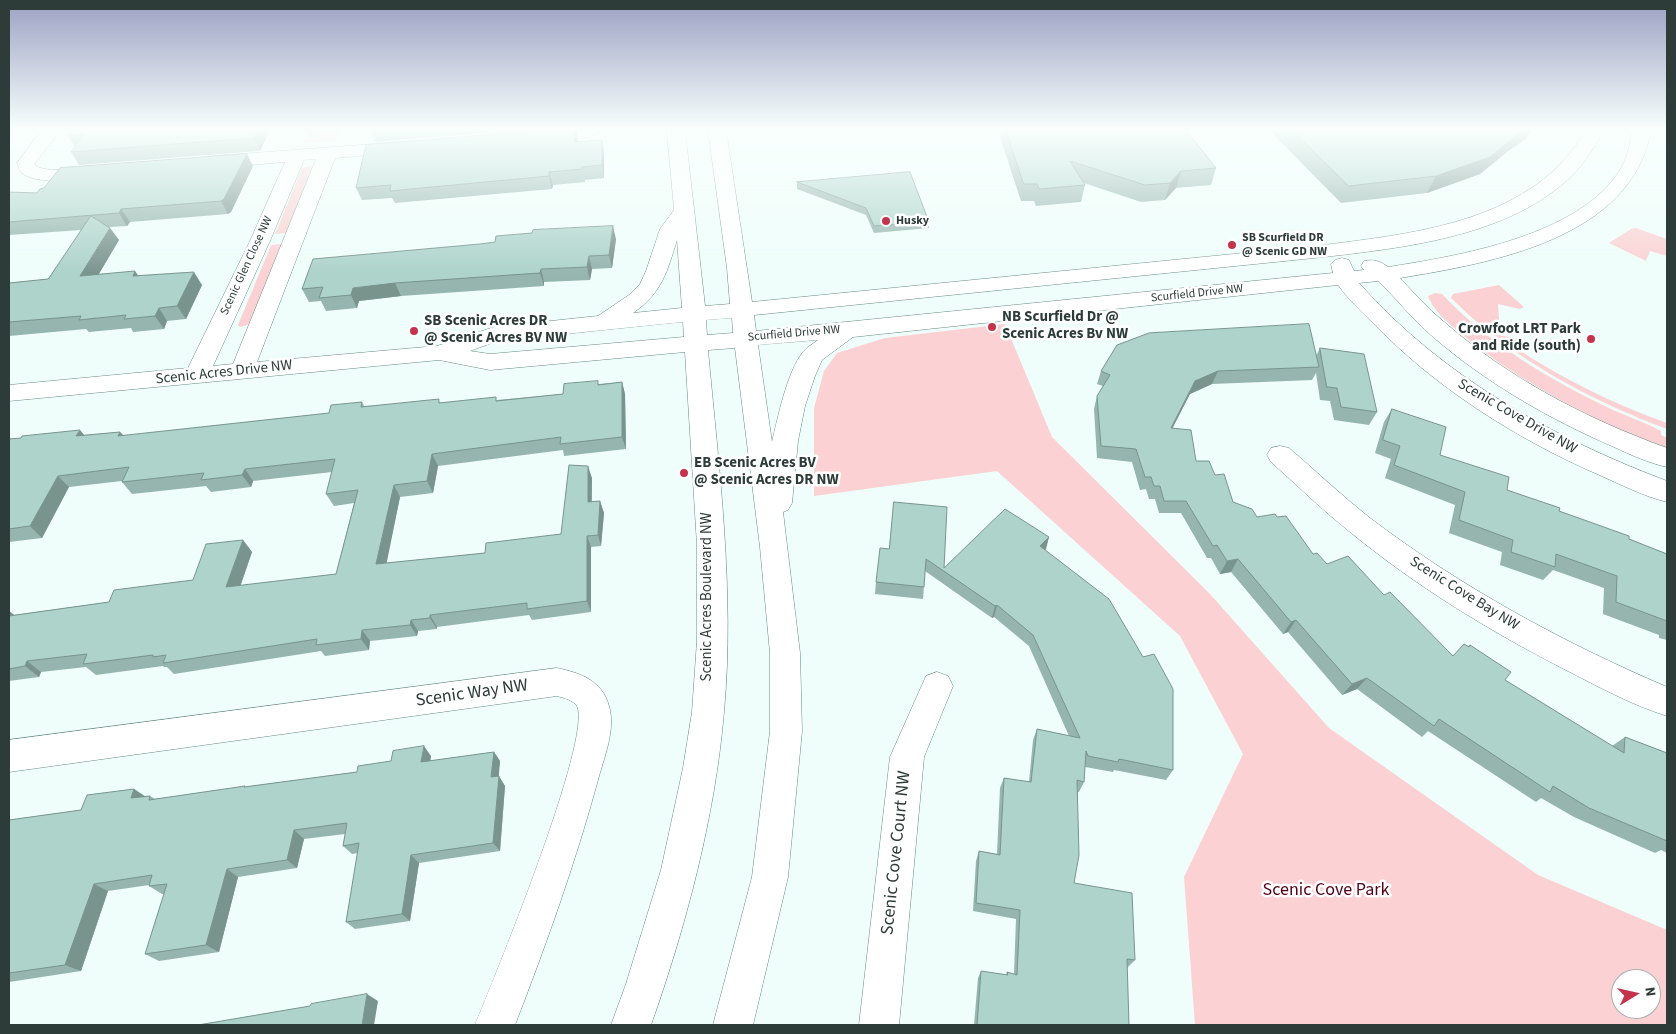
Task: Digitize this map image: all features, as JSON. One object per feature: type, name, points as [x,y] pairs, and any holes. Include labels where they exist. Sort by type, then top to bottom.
[{"type":"street","name":"Scenic Glen Close NW","points":[[196,377],[260,241],[287,178]]},
{"type":"street","points":[[242,371],[318,178]]},
{"type":"street","name":"Scenic Acres Boulevard NW","points":[[631,1025],[646,984],[679,870],[700,768],[708,712],[712,641],[711,545],[695,329],[681,178]]},
{"type":"street","points":[[724,178],[774,546],[785,653],[786,731],[770,877],[732,1025]]},
{"type":"street","name":"Scurfield Drive NW","points":[[695,329],[743,309],[1085,275],[1388,242],[1472,223],[1532,198],[1559,178]]},
{"type":"street","name":"Scurfield Drive NW","points":[[695,329],[745,339],[1385,274],[1442,265],[1481,256],[1528,241],[1564,226],[1599,202],[1623,178]]},
{"type":"street","points":[[604,323],[637,300],[649,287],[657,271],[670,230],[684,211]]},
{"type":"street","name":"Scenic Cove Drive NW","points":[[1339,248],[1385,274],[1409,301],[1450,339],[1515,384],[1562,412],[1649,452],[1667,458]]},
{"type":"street","name":"Scenic Cove Drive NW","points":[[1339,248],[1345,278],[1382,321],[1448,377],[1489,405],[1536,432],[1607,468],[1667,492]]},
{"type":"street","name":"Scenic Acres Drive NW","points":[[9,393],[439,353],[494,334],[604,323],[695,329]]},
{"type":"street","name":"Scenic Acres Drive NW","points":[[439,353],[490,362],[695,329]]},
{"type":"street","points":[[774,546],[785,441],[793,406],[812,356],[847,330]]},
{"type":"street","name":"Scenic Cove Bay NW","points":[[1280,455],[1360,525],[1438,581],[1552,649],[1667,702]]},
{"type":"street","name":"Scenic Way NW","points":[[9,756],[557,682],[576,686],[588,695],[595,712],[592,737],[566,837],[530,938],[496,1025]]},
{"type":"street","name":"Scenic Cove Court NW","points":[[879,1025],[907,757],[936,686]]},
{"type":"green space","points":[[298,178],[308,178],[286,233],[275,234]]},
{"type":"green space","points":[[1636,228],[1667,239],[1667,256],[1650,251],[1646,261],[1609,243],[1631,229]]},
{"type":"green space","points":[[282,244],[250,324],[240,327],[238,325],[271,245]]},
{"type":"green space","points":[[1499,285],[1524,307],[1520,309],[1498,304],[1500,335],[1530,342],[1517,349],[1590,391],[1667,423],[1667,429],[1609,405],[1552,375],[1499,340],[1451,298],[1453,294]]},
{"type":"green space","points":[[1435,293],[1442,294],[1460,312],[1499,344],[1541,372],[1586,397],[1661,431],[1661,435],[1667,438],[1667,449],[1614,427],[1562,401],[1488,355],[1440,315],[1428,296]]},
{"type":"green space","name":"Scenic Cove Park","points":[[1005,324],[1052,437],[1210,594],[1329,728],[1538,875],[1667,930],[1667,1025],[1195,1025],[1184,877],[1243,754],[1180,636],[997,471],[814,496],[814,408],[824,371],[837,353],[885,338]]},
{"type":"building","points":[[52,178],[235,178],[224,199],[221,201],[121,209],[119,213],[9,222],[9,192],[37,193],[40,189],[44,188]]},
{"type":"building","points":[[358,178],[525,178],[390,191],[391,185],[356,188]]},
{"type":"building","points":[[839,178],[912,178],[929,222],[874,226],[866,208],[797,182]]},
{"type":"building","points":[[1022,178],[1081,178],[1085,185],[1039,189],[1037,184],[1024,184]]},
{"type":"building","points":[[1124,178],[1174,178],[1170,183],[1145,185]]},
{"type":"building","points":[[1341,178],[1416,178],[1349,186]]},
{"type":"building","points":[[91,216],[110,228],[80,276],[135,271],[133,276],[194,272],[177,306],[159,308],[155,316],[124,319],[126,315],[79,320],[81,316],[9,322],[9,283],[48,279]]},
{"type":"building","points":[[613,226],[609,255],[589,256],[587,267],[541,269],[540,273],[395,283],[353,288],[351,295],[319,298],[323,287],[302,289],[313,259],[480,244],[495,242],[496,236],[532,233],[533,230]]},
{"type":"building","points":[[1309,324],[1319,367],[1218,371],[1195,381],[1171,428],[1191,430],[1196,461],[1209,461],[1215,475],[1224,474],[1233,502],[1252,509],[1257,517],[1275,514],[1277,517],[1286,516],[1313,554],[1317,553],[1327,564],[1348,556],[1384,595],[1390,592],[1453,656],[1464,644],[1469,647],[1470,645],[1511,672],[1505,680],[1624,753],[1625,737],[1667,753],[1667,841],[1589,808],[1553,786],[1550,792],[1439,719],[1434,726],[1367,678],[1352,684],[1296,620],[1291,622],[1238,559],[1227,561],[1217,545],[1213,546],[1186,501],[1164,501],[1160,486],[1154,486],[1151,477],[1145,477],[1136,449],[1101,446],[1097,396],[1110,375],[1101,371],[1117,345],[1149,333]]},
{"type":"building","points":[[1320,348],[1364,354],[1377,412],[1341,407],[1337,388],[1327,387]]},
{"type":"building","points":[[598,381],[598,385],[622,382],[622,437],[560,444],[561,437],[432,454],[427,481],[394,485],[376,564],[485,553],[486,543],[561,534],[569,465],[588,466],[588,502],[600,501],[598,535],[587,536],[587,601],[527,609],[527,603],[430,615],[430,618],[411,620],[410,625],[362,630],[361,639],[316,645],[317,639],[163,663],[166,655],[83,664],[87,654],[27,661],[25,666],[9,669],[9,616],[109,602],[114,590],[193,580],[206,544],[243,540],[226,587],[336,574],[358,490],[326,494],[335,459],[245,469],[242,475],[201,480],[204,473],[122,482],[129,467],[58,476],[30,526],[9,529],[9,439],[80,430],[76,436],[120,432],[118,436],[329,413],[331,405],[362,402],[361,407],[439,399],[439,403],[496,397],[496,401],[563,394],[564,384]]},
{"type":"building","points":[[1392,409],[1446,427],[1440,455],[1509,477],[1507,490],[1560,508],[1559,511],[1629,536],[1629,539],[1667,554],[1667,621],[1616,602],[1617,576],[1556,554],[1555,567],[1511,552],[1513,540],[1459,520],[1465,492],[1394,465],[1400,446],[1383,440]]},
{"type":"building","points":[[894,502],[947,507],[944,568],[1005,509],[1049,537],[1040,546],[1109,599],[1143,657],[1154,654],[1173,689],[1173,770],[1119,759],[1118,762],[1088,756],[1086,751],[1084,782],[1077,780],[1079,855],[1074,883],[1132,893],[1135,960],[1127,959],[1129,1025],[977,1025],[981,971],[1008,975],[1007,972],[1017,975],[1020,910],[976,903],[979,851],[1000,855],[1004,778],[1031,782],[1037,729],[1080,738],[1033,635],[997,605],[995,606],[926,559],[924,587],[876,582],[880,548],[889,549]]},
{"type":"building","points":[[424,746],[421,762],[494,752],[491,777],[499,776],[493,843],[411,855],[402,914],[346,922],[359,843],[343,846],[347,823],[294,830],[287,860],[227,869],[206,945],[145,954],[167,884],[149,886],[152,875],[94,884],[65,965],[9,973],[9,820],[81,810],[87,795],[134,789],[131,798],[150,796],[149,800],[357,772],[358,766],[391,761],[393,751]]},
{"type":"building","points":[[367,994],[362,1025],[198,1025],[310,1006],[311,1004]]},
{"type":"place","name":"Husky","points":[[886,221]]},
{"type":"place","name":"SB Scurfield DR @ Scenic GD NW","points":[[1232,245]]},
{"type":"place","name":"NB Scurfield Dr @ Scenic Acres Bv NW","points":[[992,327]]},
{"type":"place","name":"SB Scenic Acres DR @ Scenic Acres BV NW","points":[[414,331]]},
{"type":"place","name":"Crowfoot LRT Park and Ride (south)","points":[[1591,339]]},
{"type":"place","name":"EB Scenic Acres BV @ Scenic Acres DR NW","points":[[684,473]]}]
